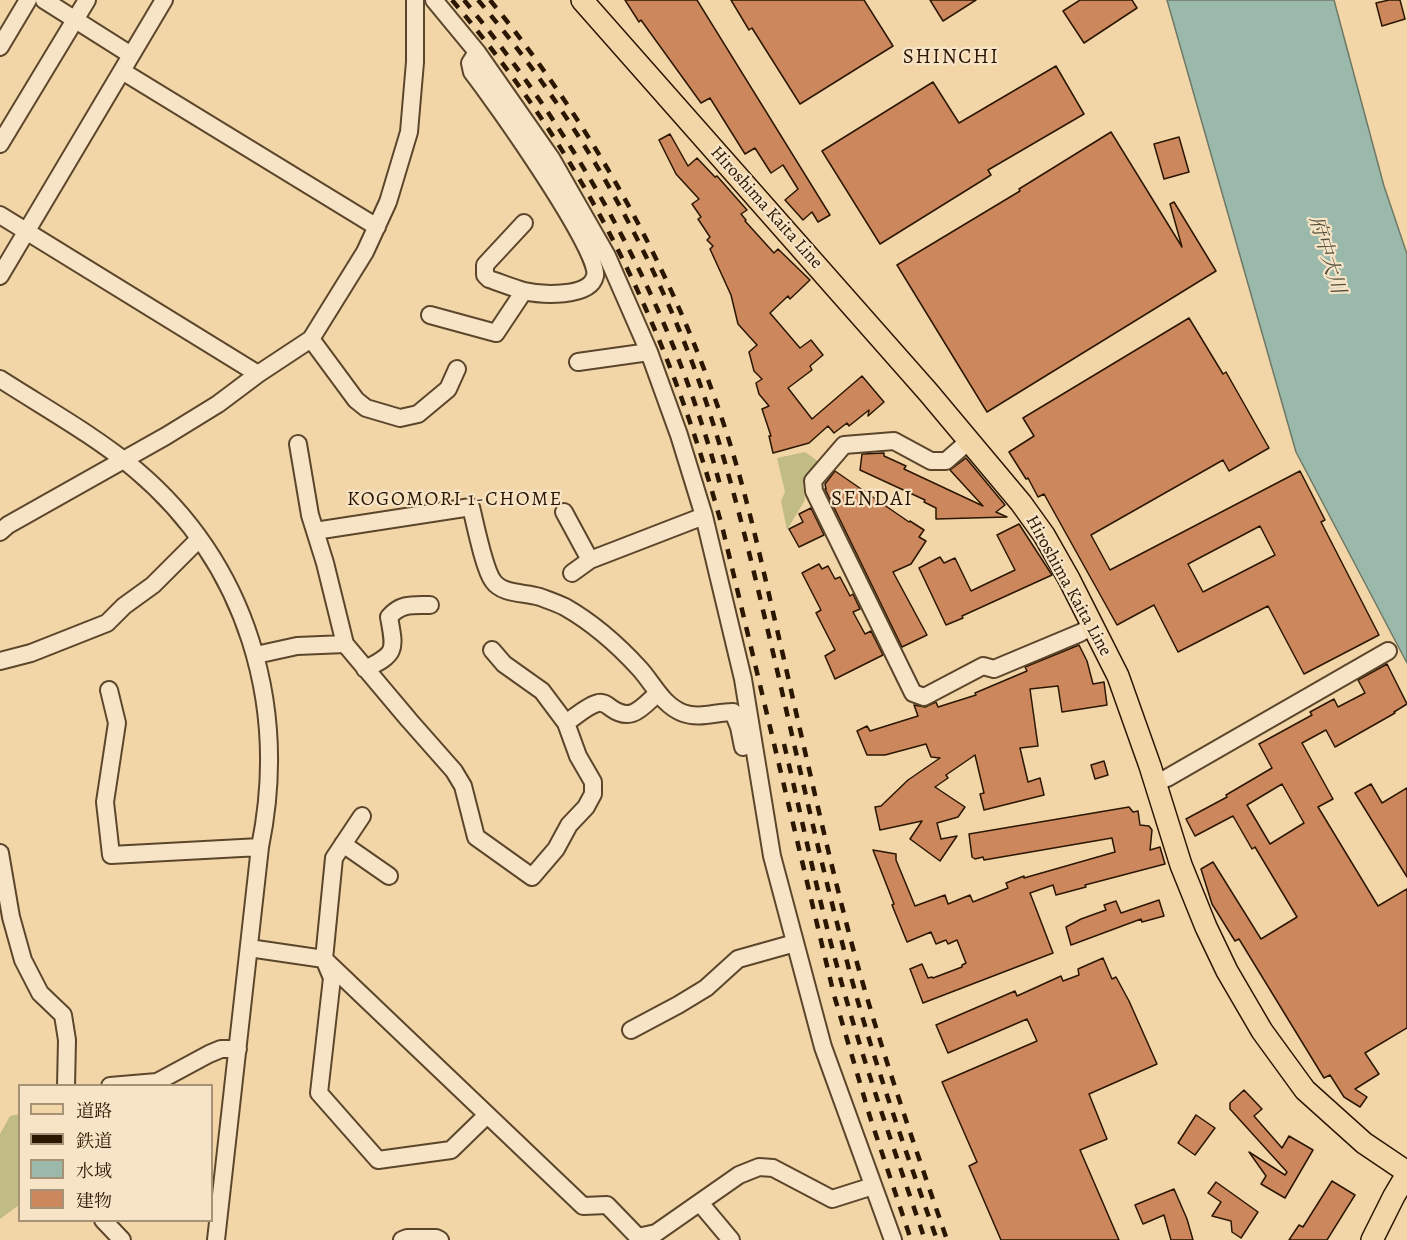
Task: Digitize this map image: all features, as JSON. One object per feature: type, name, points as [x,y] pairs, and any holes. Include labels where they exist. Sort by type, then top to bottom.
[{"type":"main road","name":"Hiroshima Kaita Line","points":[[582,0],[970,440],[1021,502],[1044,535],[1118,676],[1181,865],[1206,927],[1227,970],[1262,1031],[1283,1062],[1314,1098],[1364,1143],[1407,1173]]},
{"type":"main road","points":[[1372,1240],[1400,1201],[1407,1173]]},
{"type":"street","points":[[0,47],[28,0]]},
{"type":"street","points":[[44,0],[131,55]]},
{"type":"street","points":[[0,144],[87,0]]},
{"type":"street","points":[[0,276],[164,0]]},
{"type":"street","points":[[0,532],[67,490],[124,461],[218,404],[311,339],[365,252],[388,202],[409,132],[415,62],[415,0]]},
{"type":"street","points":[[434,0],[477,52],[522,115],[580,207],[607,256],[649,352],[679,435],[704,516],[743,679],[772,856],[795,943],[824,1047],[893,1240]]},
{"type":"street","points":[[477,52],[470,63],[472,72],[514,129],[568,215],[596,269],[593,282],[580,290],[547,294],[524,291],[489,279],[484,270],[485,265],[524,224]]},
{"type":"street","points":[[122,71],[377,227]]},
{"type":"street","points":[[0,215],[258,374]]},
{"type":"street","points":[[430,315],[496,333],[524,291]]},
{"type":"street","points":[[311,339],[356,400],[366,408],[400,418],[418,414],[448,389],[457,369]]},
{"type":"street","points":[[578,362],[649,352]]},
{"type":"street","points":[[0,379],[124,461],[166,498],[200,539],[231,592],[244,621],[255,655],[266,701],[270,743],[269,784],[216,1240]]},
{"type":"street","points":[[970,440],[946,461],[931,461],[894,441],[844,446],[813,481],[814,491],[913,693],[924,697],[983,666],[994,669],[1093,626]]},
{"type":"street","points":[[298,444],[310,515],[325,563],[345,644],[454,771],[463,786],[476,837],[532,877],[556,849],[568,825],[586,807],[593,794],[593,782],[578,756],[567,723],[542,691],[504,664],[492,650]]},
{"type":"street","points":[[315,531],[471,507],[494,582],[506,590],[538,596],[564,606],[603,633],[640,669],[661,698],[682,712],[698,716],[733,712],[739,727],[746,764],[757,762]]},
{"type":"street","points":[[564,512],[590,560]]},
{"type":"street","points":[[572,573],[590,560],[704,516]]},
{"type":"street","points":[[0,661],[31,653],[107,623],[124,606],[153,585],[200,539]]},
{"type":"street","points":[[365,669],[385,660],[392,651],[389,617],[396,608],[407,604],[430,605]]},
{"type":"street","points":[[255,655],[297,646],[345,644]]},
{"type":"street","points":[[1155,782],[1167,778],[1388,651]]},
{"type":"street","points":[[109,690],[117,723],[105,802],[111,855],[260,847]]},
{"type":"street","points":[[567,723],[596,703],[605,704],[620,714],[630,714],[637,711],[658,693]]},
{"type":"street","points":[[362,816],[334,858],[324,959],[332,978],[319,1093],[378,1160],[451,1150],[487,1115]]},
{"type":"street","points":[[343,844],[389,876]]},
{"type":"street","points":[[0,852],[11,917],[23,960],[40,993],[63,1015],[67,1041],[66,1084]]},
{"type":"street","points":[[631,1030],[706,988],[738,959],[795,943]]},
{"type":"street","points":[[249,948],[324,959],[583,1206],[607,1205],[638,1237],[656,1233],[740,1175],[759,1167],[773,1168],[832,1199],[873,1186]]},
{"type":"street","points":[[134,1084],[157,1082],[208,1054],[221,1049],[238,1049]]},
{"type":"street","points":[[700,1203],[731,1240]]},
{"type":"street","points":[[104,1222],[122,1240]]},
{"type":"street","points":[[402,1240],[436,1238],[440,1240]]},
{"type":"shaded area","points":[[805,452],[819,462],[805,477],[808,480],[803,485],[805,500],[787,530],[781,501],[785,492],[777,458]]},
{"type":"shaded area","points":[[18,1114],[18,1206],[0,1219],[0,1134],[10,1116]]},
{"type":"water","name":"府中大川","points":[[1167,0],[1334,0],[1384,186],[1407,254],[1407,663],[1296,452]]},
{"type":"building","points":[[625,0],[697,0],[830,215],[818,222],[812,212],[803,220],[785,200],[798,189],[783,165],[771,173],[755,148],[745,154],[710,98],[701,103]]},
{"type":"building","points":[[731,0],[864,0],[893,46],[800,104],[752,28],[749,30]]},
{"type":"building","points":[[930,0],[976,0],[943,21]]},
{"type":"building","points":[[1080,0],[1132,0],[1137,8],[1084,43],[1063,11]]},
{"type":"building","points":[[1400,0],[1405,19],[1382,26],[1376,3]]},
{"type":"building","points":[[1056,66],[1084,114],[988,170],[991,175],[880,244],[822,151],[933,82],[959,123]]},
{"type":"building","points":[[1111,132],[1182,247],[1170,204],[1174,202],[1216,271],[987,412],[897,265],[1020,191],[1019,189]]},
{"type":"building","points":[[670,134],[688,166],[697,158],[715,177],[717,176],[747,210],[741,214],[745,221],[774,253],[778,249],[810,280],[790,299],[788,296],[770,313],[800,348],[811,340],[823,355],[810,366],[812,370],[788,388],[812,419],[862,376],[884,402],[868,416],[869,410],[849,426],[847,423],[834,433],[828,426],[809,443],[773,453],[769,436],[771,436],[762,409],[769,406],[759,394],[756,383],[762,379],[754,371],[749,352],[757,345],[738,324],[731,295],[710,249],[713,246],[707,240],[710,237],[698,219],[701,217],[692,204],[699,199],[676,174],[659,140]]},
{"type":"building","points":[[1179,137],[1189,172],[1164,179],[1154,144]]},
{"type":"building","points":[[1189,318],[1223,374],[1226,372],[1269,448],[1229,471],[1223,460],[1091,535],[1110,570],[1300,471],[1325,520],[1321,522],[1379,635],[1304,674],[1268,606],[1178,652],[1154,605],[1117,625],[1044,494],[1038,497],[1028,478],[1026,479],[1009,452],[1034,436],[1023,418]],"holes":[[[1260,526],[1275,555],[1203,592],[1188,564]]]},
{"type":"building","points":[[884,453],[884,456],[906,466],[904,469],[983,506],[950,470],[966,458],[1005,505],[996,512],[1007,517],[936,519],[936,508],[924,502],[925,500],[860,470],[862,454]]},
{"type":"building","points":[[835,471],[924,530],[919,537],[926,541],[911,564],[893,572],[927,635],[902,647],[825,489],[825,484]]},
{"type":"building","points":[[811,508],[824,535],[799,547],[789,529],[803,522],[799,514]]},
{"type":"building","points":[[1019,524],[1052,575],[946,625],[919,568],[940,557],[944,563],[955,558],[971,591],[1015,570],[997,535]]},
{"type":"building","points":[[819,564],[822,569],[828,566],[835,579],[840,577],[850,596],[853,594],[860,609],[853,612],[865,634],[871,631],[883,655],[835,679],[825,656],[835,650],[816,613],[821,610],[802,573]]},
{"type":"building","points":[[1079,645],[1087,661],[1093,684],[1104,682],[1107,705],[1062,712],[1058,686],[1030,689],[1038,746],[1020,748],[1028,782],[1040,778],[1044,795],[984,810],[980,794],[984,793],[975,755],[946,775],[948,778],[935,787],[965,807],[958,817],[937,823],[941,839],[957,836],[940,861],[910,839],[922,821],[880,830],[875,807],[881,806],[908,780],[940,758],[931,757],[926,744],[885,755],[867,755],[857,731],[867,726],[870,731],[918,716],[914,705],[925,707],[936,702],[938,707],[976,695],[975,693],[1027,671],[1025,667]]},
{"type":"building","points":[[1387,664],[1407,704],[1335,747],[1326,730],[1302,743],[1333,799],[1318,807],[1378,906],[1407,889],[1407,1028],[1365,1053],[1379,1074],[1355,1089],[1367,1097],[1360,1107],[1344,1097],[1330,1075],[1324,1078],[1239,939],[1235,941],[1212,904],[1201,869],[1213,862],[1261,939],[1297,917],[1255,847],[1252,849],[1233,816],[1195,836],[1186,819],[1227,797],[1226,795],[1272,768],[1259,744],[1312,715],[1310,712],[1334,699],[1338,707],[1365,693],[1358,680]],"holes":[[[1282,784],[1304,823],[1270,844],[1247,805]]]},
{"type":"building","points":[[1104,761],[1108,775],[1095,779],[1091,765]]},
{"type":"building","points":[[1371,784],[1382,803],[1407,788],[1407,877],[1355,793]]},
{"type":"building","points":[[1129,807],[1133,812],[1138,811],[1140,825],[1149,826],[1152,830],[1150,850],[1160,847],[1165,864],[1056,895],[1053,885],[1030,893],[1053,953],[923,1003],[910,969],[922,964],[928,978],[933,978],[962,967],[966,963],[957,940],[948,944],[946,940],[936,944],[931,932],[907,942],[873,850],[896,854],[896,860],[915,906],[945,895],[948,904],[970,895],[973,902],[1008,888],[1006,883],[1024,876],[1024,878],[1115,852],[1112,838],[984,860],[983,857],[975,859],[972,857],[969,834]]},
{"type":"building","points":[[1159,900],[1164,916],[1142,922],[1141,919],[1071,945],[1066,927],[1106,910],[1104,905],[1116,901],[1121,913]]},
{"type":"building","points":[[1103,958],[1112,979],[1116,977],[1129,1001],[1157,1064],[1089,1094],[1107,1139],[1080,1150],[1119,1240],[1001,1240],[969,1166],[977,1162],[942,1082],[1037,1041],[1027,1019],[948,1053],[936,1025],[1015,991],[1017,996],[1061,976],[1063,981],[1079,975],[1078,969]]},
{"type":"building","points":[[1244,1090],[1262,1109],[1254,1116],[1282,1148],[1289,1136],[1313,1150],[1285,1198],[1261,1184],[1266,1176],[1249,1152],[1285,1175],[1287,1172],[1230,1109],[1230,1103]]},
{"type":"building","points":[[1196,1115],[1215,1128],[1195,1155],[1178,1143]]},
{"type":"building","points":[[1332,1181],[1355,1195],[1327,1240],[1289,1240],[1299,1225],[1303,1227]]},
{"type":"building","points":[[1216,1182],[1258,1212],[1241,1238],[1232,1232],[1231,1221],[1212,1216],[1221,1202],[1208,1193]]},
{"type":"building","points":[[1174,1189],[1193,1240],[1171,1240],[1164,1215],[1143,1224],[1135,1205]]},
{"type":"railway","points":[[452,0],[544,122],[583,185],[618,250],[649,316],[677,385],[723,530],[834,995],[870,1117],[911,1240]]},
{"type":"railway","points":[[464,0],[547,111],[584,169],[618,229],[649,291],[676,354],[700,419],[720,485]]},
{"type":"railway","points":[[478,0],[543,83],[600,172],[650,265],[692,362],[714,427],[742,527],[823,866],[863,1020],[937,1240]]},
{"type":"railway","points":[[490,0],[527,47],[561,96],[623,196],[676,302],[720,413],[755,534],[825,838],[855,955],[892,1078],[947,1240]]},
{"type":"railway","points":[[784,744],[823,911],[847,1001],[925,1240]]},
{"type":"district","name":"SHINCHI","points":[[951,58]]},
{"type":"district","name":"KOGOMORI 1-CHOME","points":[[455,500]]},
{"type":"district","name":"SENDAI","points":[[872,500]]}]
